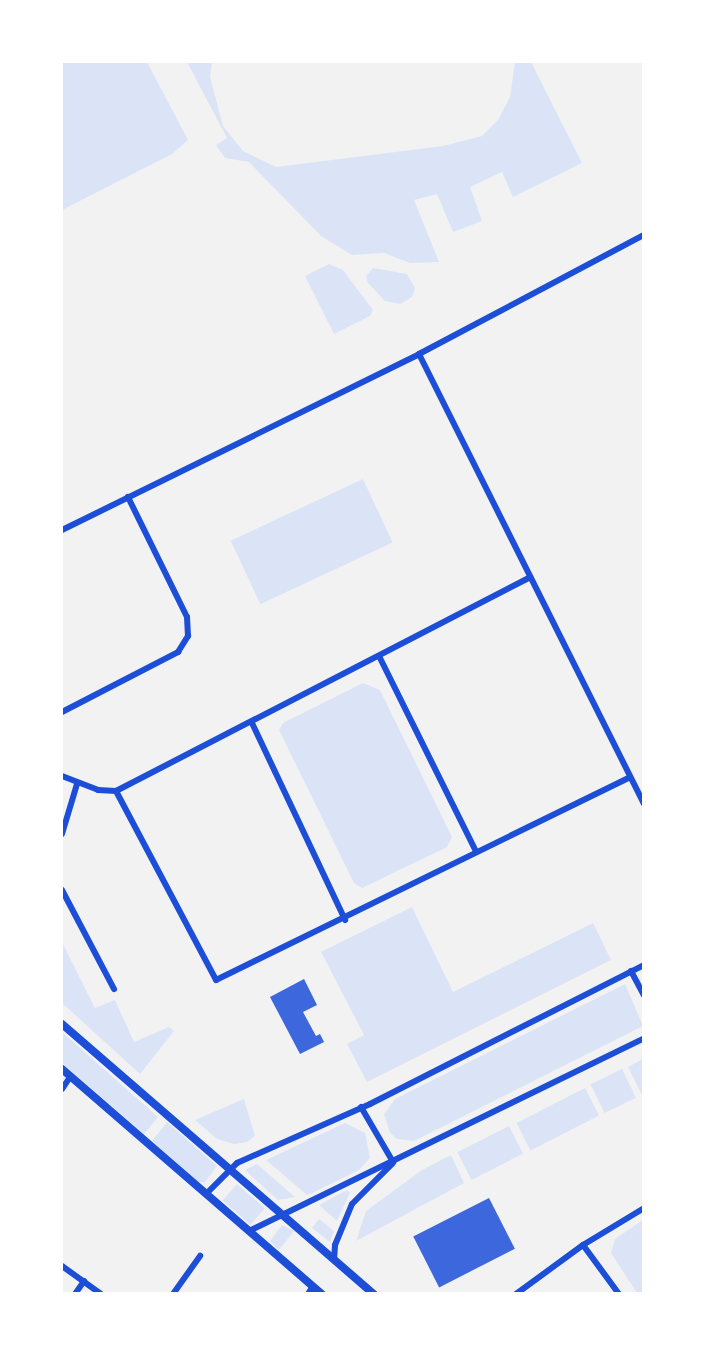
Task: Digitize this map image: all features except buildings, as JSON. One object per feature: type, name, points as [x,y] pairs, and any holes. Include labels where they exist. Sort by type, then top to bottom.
[{"type":"street","points":[[62,530],[419,354],[644,235]]},
{"type":"street","points":[[419,354],[644,804]]},
{"type":"street","points":[[62,712],[178,652],[188,636],[187,617],[128,497]]},
{"type":"street","points":[[62,776],[77,784],[116,791],[380,658],[530,578]]},
{"type":"street","points":[[380,658],[476,851]]},
{"type":"street","points":[[252,723],[345,920]]},
{"type":"street","points":[[116,791],[216,980],[345,920],[476,851],[630,777]]},
{"type":"street","points":[[62,834],[77,784]]},
{"type":"street","points":[[62,890],[114,989]]},
{"type":"street","points":[[206,1194],[228,1170],[361,1107],[644,965]]},
{"type":"street","points":[[632,971],[644,995]]},
{"type":"street","points":[[62,1024],[228,1170],[374,1293]]},
{"type":"street","points":[[249,1231],[644,1038]]},
{"type":"street","points":[[62,1069],[249,1231],[311,1290],[322,1293]]},
{"type":"street","points":[[62,1089],[70,1077]]},
{"type":"street","points":[[361,1107],[393,1162]]},
{"type":"street","points":[[334,1260],[335,1245],[352,1204],[393,1162]]},
{"type":"street","points":[[516,1293],[583,1245],[644,1208]]},
{"type":"street","points":[[583,1245],[619,1293]]},
{"type":"street","points":[[173,1293],[200,1256]]},
{"type":"street","points":[[62,1266],[101,1293]]},
{"type":"street","points":[[75,1293],[84,1281]]},
{"type":"shaded area","points":[[62,62],[147,62],[188,140],[172,154],[62,210]]},
{"type":"shaded area","points":[[187,62],[212,62],[210,77],[223,126],[243,151],[276,167],[443,146],[482,136],[498,120],[510,97],[515,62],[531,62],[582,163],[513,197],[502,172],[470,187],[482,221],[453,232],[437,194],[414,200],[439,262],[410,263],[384,253],[352,255],[321,236],[249,162],[225,158],[216,145],[227,138]]},
{"type":"shaded area","points":[[329,264],[343,270],[373,310],[370,316],[334,334],[305,276]]},
{"type":"shaded area","points":[[373,268],[407,274],[415,288],[412,297],[400,304],[385,301],[368,283],[366,276]]},
{"type":"shaded area","points":[[363,479],[393,542],[260,604],[231,541]]},
{"type":"shaded area","points":[[363,683],[380,690],[452,837],[447,847],[362,888],[354,883],[279,730],[283,723]]},
{"type":"shaded area","points":[[412,907],[453,992],[593,923],[611,960],[367,1082],[347,1044],[364,1035],[321,952]]},
{"type":"shaded area","points":[[62,942],[95,1008],[115,1000],[134,1042],[169,1027],[174,1031],[140,1074],[62,1003]]},
{"type":"shaded area","points":[[625,984],[643,1026],[414,1141],[397,1139],[390,1133],[384,1114],[395,1099]]},
{"type":"shaded area","points":[[62,1032],[158,1117],[144,1134],[62,1063]]},
{"type":"shaded area","points":[[643,1059],[644,1094],[642,1095],[628,1067]]},
{"type":"shaded area","points":[[622,1069],[636,1098],[605,1113],[591,1084]]},
{"type":"shaded area","points":[[585,1088],[599,1116],[530,1151],[516,1123]]},
{"type":"shaded area","points":[[244,1099],[255,1136],[247,1142],[234,1144],[217,1139],[195,1120]]},
{"type":"shaded area","points":[[167,1122],[217,1166],[205,1182],[199,1182],[152,1141]]},
{"type":"shaded area","points":[[345,1123],[365,1133],[370,1158],[359,1170],[312,1193],[307,1195],[266,1160]]},
{"type":"shaded area","points":[[509,1126],[523,1154],[471,1180],[457,1152]]},
{"type":"shaded area","points":[[451,1155],[464,1183],[356,1241],[366,1211],[422,1170]]},
{"type":"shaded area","points":[[257,1164],[295,1197],[278,1200],[245,1170]]},
{"type":"shaded area","points":[[237,1184],[265,1208],[250,1225],[223,1201]]},
{"type":"shaded area","points":[[347,1190],[350,1193],[337,1221],[319,1205]]},
{"type":"shaded area","points":[[319,1219],[334,1231],[330,1242],[312,1228]]},
{"type":"shaded area","points":[[643,1220],[643,1293],[637,1293],[611,1253],[615,1239]]},
{"type":"shaded area","points":[[282,1225],[294,1231],[279,1250],[270,1241]]}]
